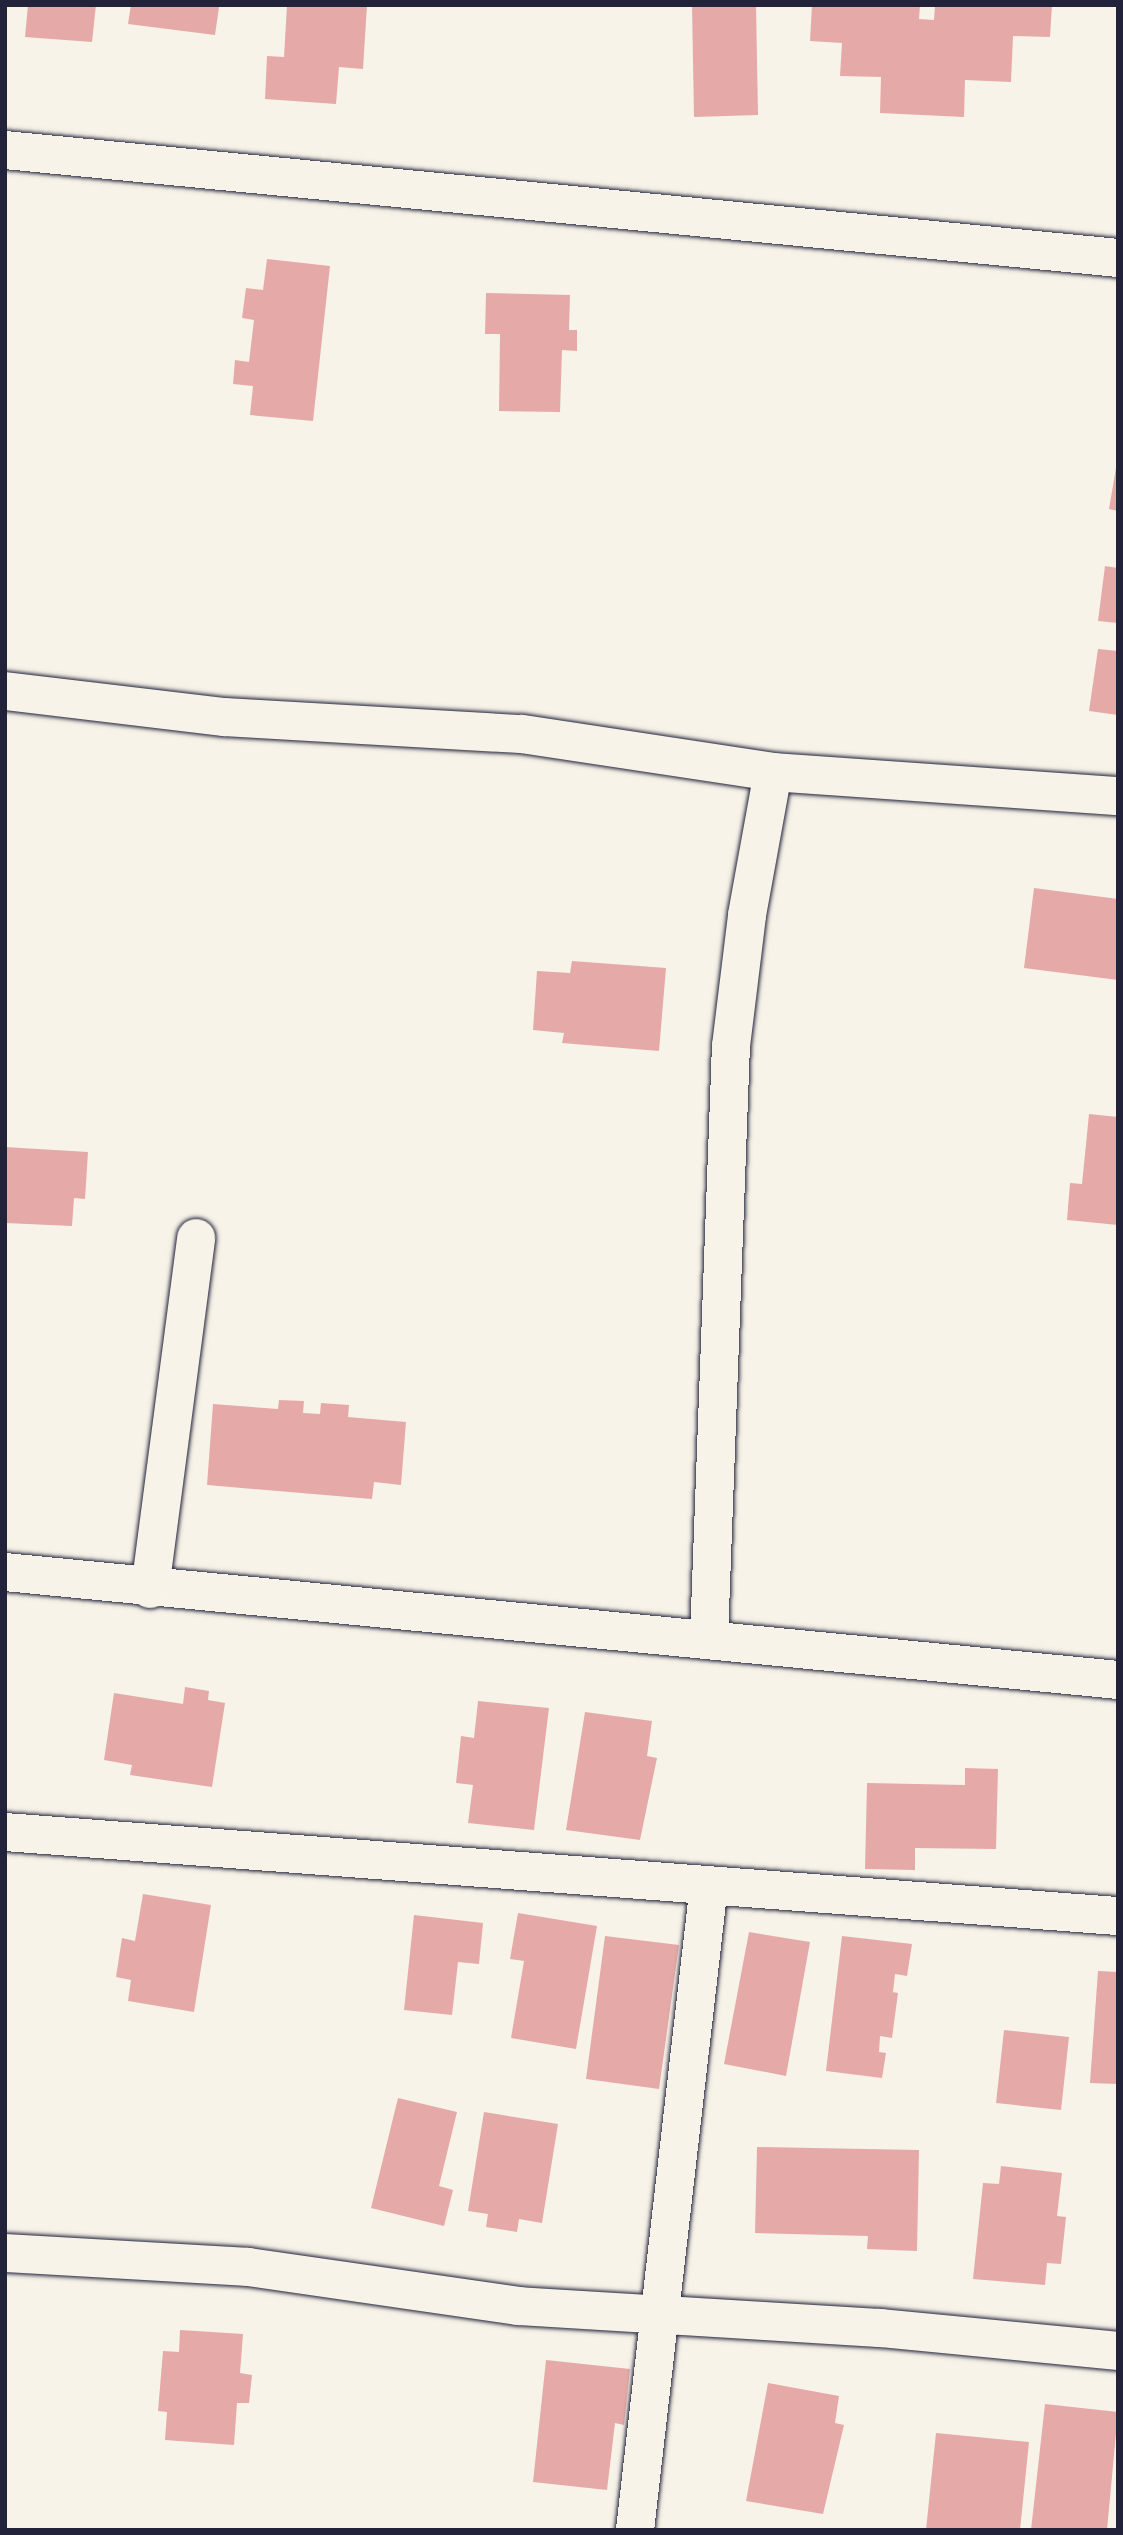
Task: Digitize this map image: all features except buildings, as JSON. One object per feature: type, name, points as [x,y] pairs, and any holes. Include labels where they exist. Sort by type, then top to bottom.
[{"type":"street","points":[[5,150],[1118,258]]},
{"type":"street","points":[[5,691],[224,717],[522,734],[773,772],[1118,796]]},
{"type":"street","points":[[709,1639],[731,1046],[747,915],[773,772]]},
{"type":"street","points":[[150,1589],[196,1238]]},
{"type":"street","points":[[5,1572],[150,1589],[709,1639],[1118,1680]]},
{"type":"street","points":[[5,1832],[1118,1916]]},
{"type":"street","points":[[635,2530],[662,2314],[709,1885]]},
{"type":"street","points":[[5,2253],[248,2267],[519,2306],[880,2328],[1118,2351]]}]
